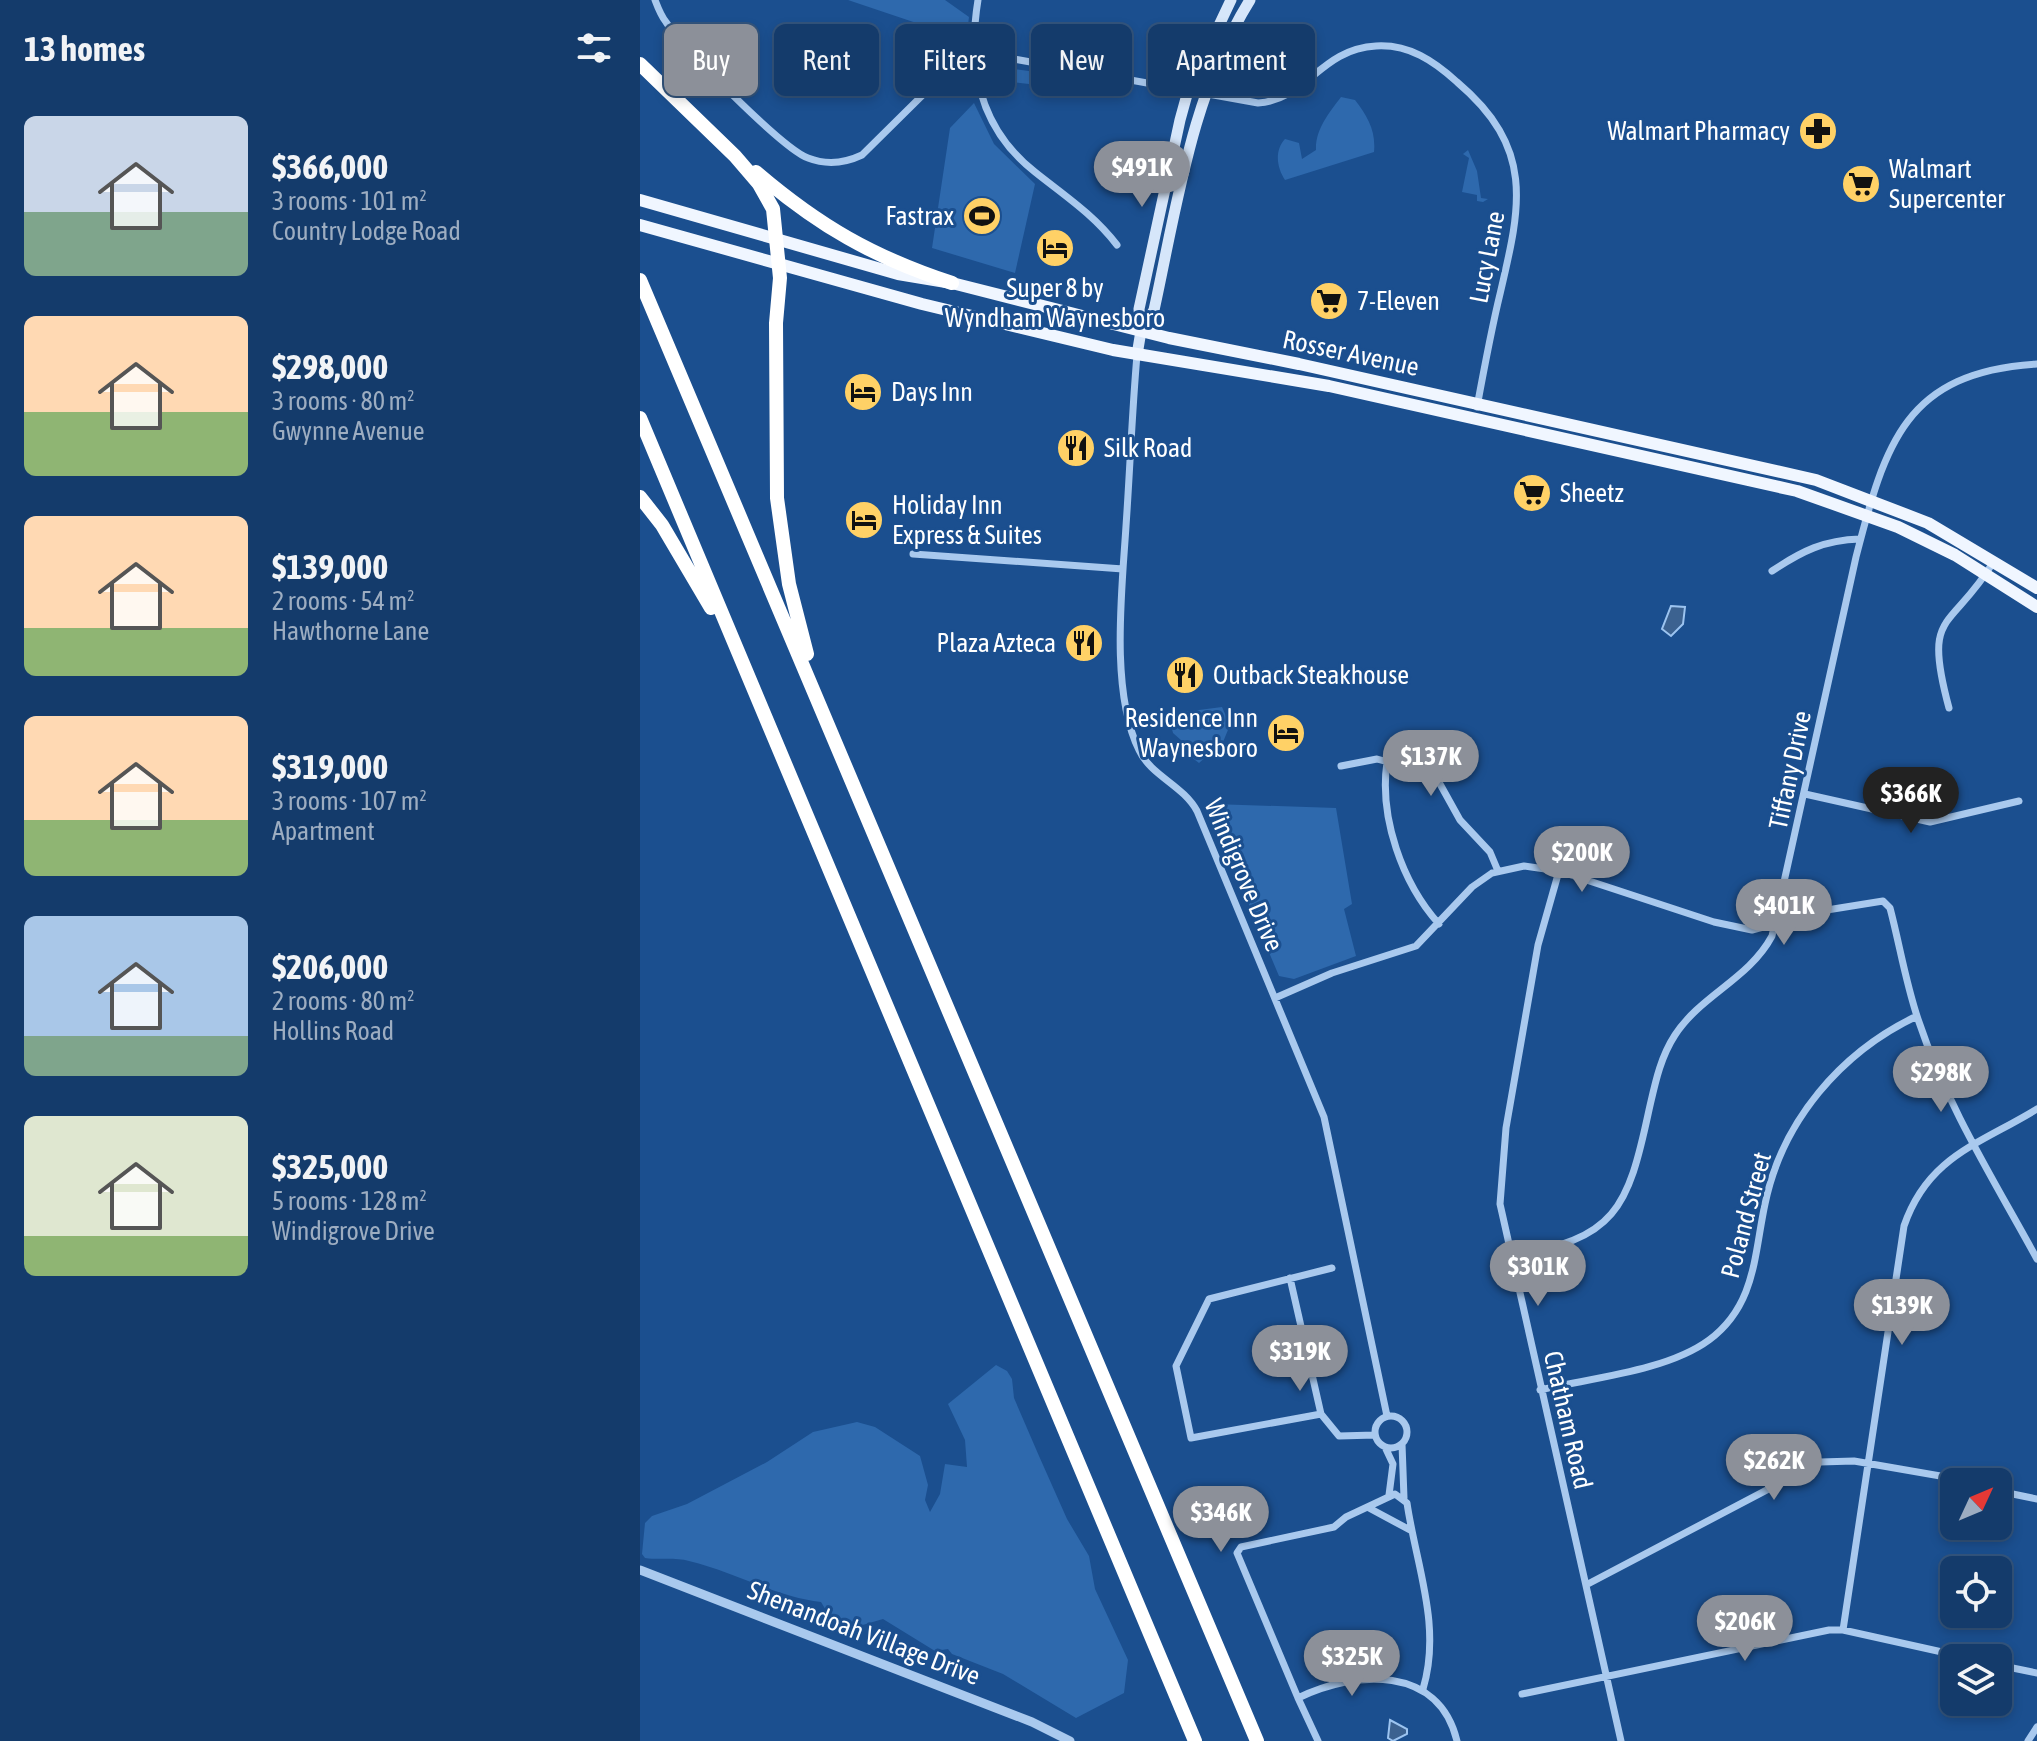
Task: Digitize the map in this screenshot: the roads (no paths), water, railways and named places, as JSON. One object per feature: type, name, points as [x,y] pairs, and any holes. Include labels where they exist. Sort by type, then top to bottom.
[{"type":"highway","points":[[640,64],[795,205],[842,237],[893,262],[952,283]]},
{"type":"highway","points":[[720,140],[769,199],[775,219],[773,239],[780,278],[776,323],[774,455],[779,523],[800,630],[832,732]]},
{"type":"highway","points":[[640,280],[1257,1741]]},
{"type":"highway","points":[[640,418],[1195,1741]]},
{"type":"highway","points":[[640,497],[662,525],[705,597],[767,722]]},
{"type":"main road","points":[[1220,24],[1231,0]]},
{"type":"main road","points":[[1239,24],[1250,0]]},
{"type":"main road","points":[[1137,355],[1141,331],[1139,309],[1187,96]]},
{"type":"main road","points":[[1141,331],[1154,310],[1190,147],[1205,96]]},
{"type":"main road","name":"Rosser Avenue","points":[[640,200],[898,274],[952,283],[1141,331],[1781,471],[1871,499],[1928,523],[2037,588]]},
{"type":"main road","name":"Rosser Avenue","points":[[644,226],[937,308],[1137,355],[1267,374],[1758,481],[1867,514],[1927,541],[2037,607]]},
{"type":"street","points":[[655,0],[675,34],[736,96],[785,144],[817,161],[838,162],[862,155],[922,96]]},
{"type":"street","points":[[975,24],[978,0]]},
{"type":"street","name":"Lucy Lane","points":[[1315,74],[1332,59],[1355,50],[1383,46],[1401,48],[1429,59],[1479,103],[1510,152],[1518,211],[1474,419]]},
{"type":"street","name":"Lucy Lane","points":[[1015,58],[1148,83]]},
{"type":"street","points":[[982,96],[984,106],[1008,147],[1036,173],[1082,205],[1117,245]]},
{"type":"street","name":"Lucy Lane","points":[[1215,96],[1246,103],[1275,101],[1285,96]]},
{"type":"street","name":"Windigrove Drive","points":[[1137,355],[1123,569],[1121,653],[1137,747],[1150,766],[1193,802],[1328,1133],[1387,1416]]},
{"type":"street","name":"Tiffany Drive","points":[[1509,1255],[1576,1240],[1597,1229],[1617,1209],[1637,1169],[1654,1090],[1669,1045],[1697,1009],[1756,961],[1777,924],[1860,539],[1871,499],[1900,431],[1928,397],[1963,377],[2037,364]]},
{"type":"street","points":[[1772,571],[1814,545],[1860,539]]},
{"type":"street","points":[[913,554],[1123,569]]},
{"type":"street","points":[[1949,708],[1938,654],[1940,631],[1950,613],[1994,561]]},
{"type":"street","points":[[1341,766],[1370,760],[1435,775],[1460,820],[1490,852],[1498,871]]},
{"type":"street","points":[[1387,762],[1385,788],[1401,862],[1413,890],[1439,924]]},
{"type":"street","points":[[1805,794],[1930,822],[2019,801]]},
{"type":"street","points":[[1275,998],[1332,973],[1406,950],[1424,939],[1472,887],[1498,871],[1524,866],[1559,871],[1732,927],[1752,930],[1877,900],[1890,908],[1917,1016],[1947,1092],[2037,1259]]},
{"type":"street","name":"Chatham Road","points":[[1559,871],[1538,945],[1500,1173],[1500,1204],[1509,1255],[1621,1741]]},
{"type":"street","name":"Poland Street","points":[[1540,1390],[1665,1361],[1695,1349],[1716,1334],[1737,1309],[1755,1274],[1770,1183],[1801,1117],[1824,1085],[1858,1053],[1917,1016]]},
{"type":"street","points":[[1843,1630],[1904,1226],[1918,1194],[1932,1175],[1974,1143],[2037,1109]]},
{"type":"street","points":[[1321,1414],[1191,1438],[1175,1372],[1209,1299],[1332,1268]]},
{"type":"street","points":[[1290,1278],[1321,1414],[1339,1436],[1375,1435]]},
{"type":"street","points":[[1382,1514],[1393,1464],[1375,1435],[1377,1423],[1387,1416],[1398,1417],[1405,1424],[1407,1435],[1402,1444],[1404,1498],[1430,1618],[1431,1652],[1423,1689]]},
{"type":"street","points":[[1385,1447],[1402,1444]]},
{"type":"street","points":[[1586,1585],[1807,1467],[1830,1460],[1870,1463],[1940,1476]]},
{"type":"street","points":[[2012,1494],[2037,1499]]},
{"type":"street","points":[[1318,1741],[1237,1553],[1241,1547],[1334,1527],[1386,1497],[1404,1498]]},
{"type":"street","points":[[1369,1508],[1410,1530]]},
{"type":"street","points":[[1397,1522],[1408,1511]]},
{"type":"street","name":"Shenandoah Village Drive","points":[[640,1570],[1022,1718],[1070,1741]]},
{"type":"street","points":[[1522,1694],[1843,1630],[1940,1652]]},
{"type":"street","points":[[2012,1668],[2037,1673]]},
{"type":"street","points":[[1298,1698],[1316,1690],[1365,1679],[1395,1679],[1423,1689],[1443,1710],[1457,1741]]},
{"type":"street","points":[[2028,1741],[2037,1727]]},
{"type":"place","name":"Walmart Pharmacy","points":[[1818,131]]},
{"type":"place","name":"Walmart Supercenter","points":[[1861,184]]},
{"type":"place","name":"Fastrax","points":[[982,216]]},
{"type":"place","name":"Super 8 by Wyndham Waynesboro","points":[[1055,248]]},
{"type":"place","name":"7-Eleven","points":[[1329,301]]},
{"type":"place","name":"Days Inn","points":[[863,392]]},
{"type":"place","name":"Silk Road","points":[[1076,448]]},
{"type":"place","name":"Sheetz","points":[[1532,493]]},
{"type":"place","name":"Holiday Inn Express & Suites","points":[[864,520]]},
{"type":"place","name":"Plaza Azteca","points":[[1084,643]]},
{"type":"place","name":"Outback Steakhouse","points":[[1185,675]]},
{"type":"place","name":"Residence Inn Waynesboro","points":[[1286,733]]}]
